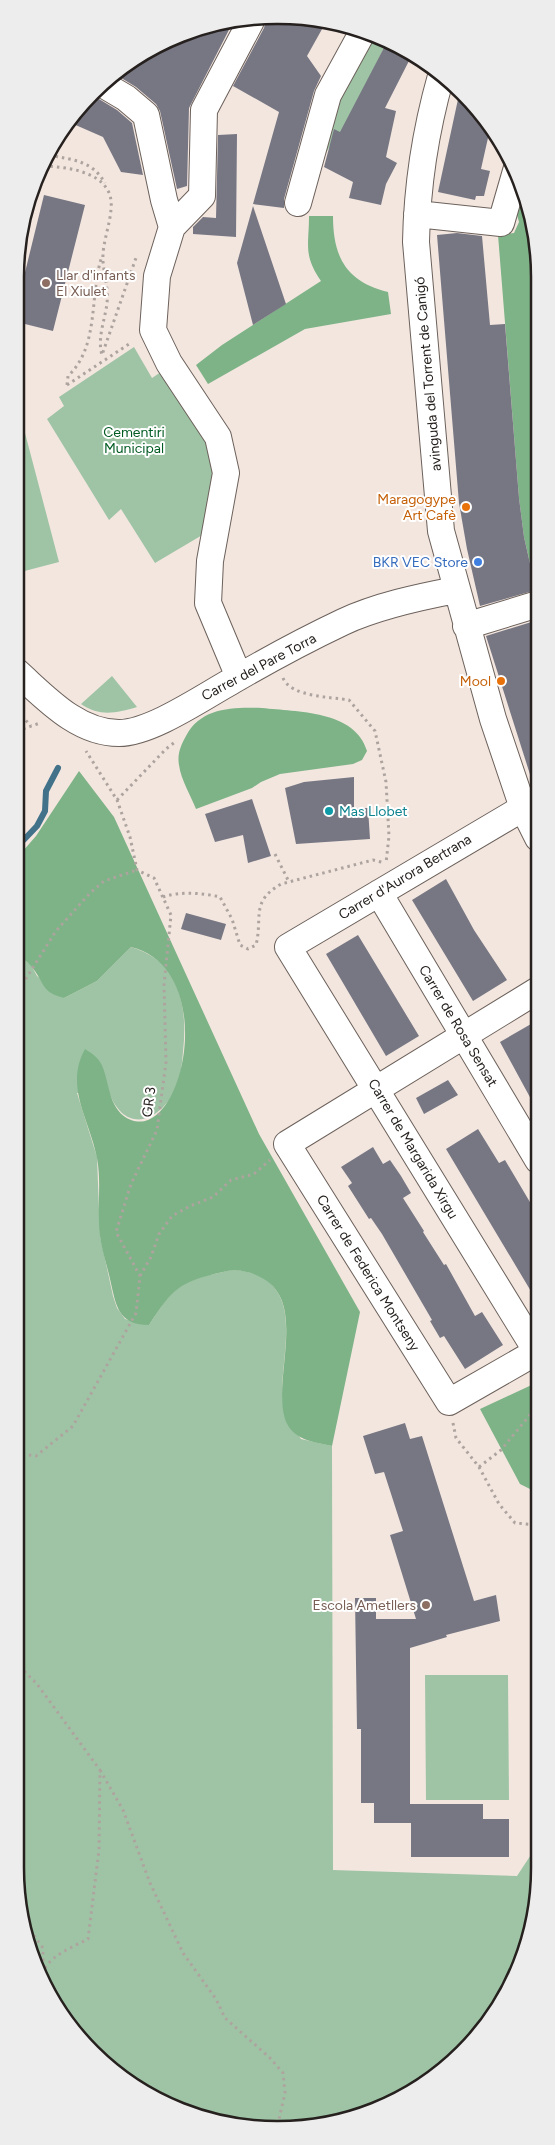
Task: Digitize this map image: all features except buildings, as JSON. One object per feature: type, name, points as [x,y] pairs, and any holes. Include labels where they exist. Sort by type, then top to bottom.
[{"type":"street","points":[[239,677],[208,602],[210,562],[226,473],[218,437],[169,363],[153,330],[157,276],[172,227],[202,196],[204,110],[249,25]]},
{"type":"street","points":[[298,203],[328,95],[359,37]]},
{"type":"street","name":"avinguda del Torrent de Canigó","points":[[440,82],[426,146],[417,214],[416,242],[441,531],[493,719],[523,808],[531,824]]},
{"type":"street","points":[[109,87],[126,98],[146,115],[164,200],[172,227]]},
{"type":"street","points":[[417,214],[501,223],[513,182]]},
{"type":"street","name":"Carrer del Pare Torra","points":[[24,678],[65,714],[92,728],[119,733],[154,725],[239,677],[345,621],[413,598],[456,590]]},
{"type":"street","points":[[466,626],[531,606]]},
{"type":"street","name":"Carrer d'Aurora Bertrana","points":[[288,947],[388,879],[523,808]]},
{"type":"street","name":"Carrer de Rosa Sensat","points":[[388,879],[463,1036],[531,1148]]},
{"type":"street","name":"Carrer de Margarida Xirgu","points":[[288,947],[531,1342]]},
{"type":"street","points":[[287,1144],[531,994]]},
{"type":"street","name":"Carrer de Federica Montseny","points":[[287,1144],[448,1402]]},
{"type":"street","points":[[448,1402],[531,1355]]},
{"type":"path","points":[[55,157],[92,167],[99,174],[111,194],[112,207],[103,252],[97,271],[86,348],[80,363],[68,376],[67,385],[153,330]]},
{"type":"path","points":[[49,166],[70,168],[86,172],[105,184]]},
{"type":"path","points":[[102,362],[100,346],[107,301],[103,252]]},
{"type":"path","points":[[102,355],[138,252]]},
{"type":"path","points":[[274,658],[285,683],[303,694],[349,700],[375,731],[386,782],[389,836],[388,879]]},
{"type":"path","points":[[24,718],[31,726]]},
{"type":"path","points":[[24,981],[56,931],[90,893],[104,881],[137,870],[130,837],[118,800],[83,745]]},
{"type":"path","points":[[275,854],[289,882]]},
{"type":"path","points":[[163,897],[172,894],[194,894],[220,897],[232,919],[240,945],[248,949],[256,945],[259,908],[265,896],[276,887],[373,860],[388,879]]},
{"type":"path","name":"GR 3","points":[[137,870],[154,878],[171,915],[164,985],[166,1062],[157,1130],[131,1184],[116,1232],[140,1276]]},
{"type":"path","points":[[24,1454],[36,1456],[74,1426],[136,1313],[140,1276],[151,1257],[159,1234],[172,1216],[190,1206],[213,1197],[231,1180],[254,1174],[287,1144]]},
{"type":"path","points":[[448,1402],[456,1438],[479,1468],[499,1504],[515,1523],[531,1524]]},
{"type":"path","points":[[479,1468],[501,1450],[531,1414]]},
{"type":"path","points":[[24,1671],[37,1684],[100,1770],[123,1810],[150,1883],[183,1953],[211,1991],[225,2018],[270,2058],[283,2073],[284,2093],[278,2121]]},
{"type":"path","points":[[45,1968],[58,1955],[88,1939],[99,1850],[100,1770]]},
{"type":"path","points":[[32,1933],[43,1948],[43,1965]]},
{"type":"green space","points":[[370,41],[384,47],[341,133],[337,132],[320,165],[338,100]]},
{"type":"green space","points":[[517,194],[523,212],[531,261],[531,568],[524,537],[519,498],[498,235],[514,233],[519,222],[514,204]]},
{"type":"green space","points":[[309,216],[333,216],[336,244],[345,266],[362,282],[388,292],[391,314],[305,329],[208,384],[196,365],[222,345],[321,281],[309,257]]},
{"type":"green space","name":"Cementiri Municipal","points":[[134,347],[152,378],[164,370],[209,443],[216,476],[204,534],[155,563],[121,509],[109,520],[47,419],[64,406],[59,397]]},
{"type":"green space","points":[[24,433],[59,562],[24,571]]},
{"type":"green space","points":[[112,676],[137,707],[108,713],[95,711],[81,704]]},
{"type":"green space","points":[[240,708],[262,708],[307,713],[338,720],[360,738],[367,751],[362,760],[353,764],[280,774],[252,788],[196,809],[179,765],[180,750],[192,726],[209,714],[219,711]]},
{"type":"green space","points":[[79,771],[114,817],[259,1134],[360,1312],[332,1446],[298,1436],[288,1426],[285,1419],[282,1402],[286,1341],[286,1321],[283,1303],[275,1288],[260,1277],[247,1272],[232,1271],[196,1279],[171,1295],[149,1325],[130,1321],[124,1317],[117,1305],[100,1237],[98,1166],[94,1144],[80,1104],[77,1077],[79,1063],[85,1049],[98,1059],[102,1065],[111,1097],[118,1111],[131,1120],[150,1119],[166,1104],[178,1080],[184,1049],[184,1017],[176,986],[159,962],[131,947],[97,981],[64,998],[51,993],[44,986],[31,966],[24,960],[24,850],[36,836]]},
{"type":"green space","points":[[131,947],[148,954],[160,963],[170,975],[182,1003],[184,1019],[181,1069],[177,1085],[162,1108],[153,1115],[143,1119],[134,1119],[124,1115],[116,1106],[109,1092],[77,1093],[97,1157],[100,1236],[117,1308],[125,1319],[149,1325],[171,1294],[187,1283],[208,1275],[227,1271],[249,1272],[257,1275],[272,1285],[281,1299],[285,1315],[286,1333],[282,1389],[284,1409],[301,1439],[332,1446],[333,1870],[517,1876],[531,1855],[531,1884],[523,1933],[505,1980],[479,2022],[457,2047],[432,2069],[390,2095],[343,2113],[294,2121],[244,2119],[196,2108],[151,2087],[110,2058],[76,2022],[50,1980],[32,1933],[24,1884],[24,959],[31,965],[37,976],[64,998],[97,981]]},
{"type":"green space","points":[[531,1385],[531,1490],[520,1484],[480,1409]]},
{"type":"green space","points":[[425,1675],[508,1675],[509,1800],[426,1800]]},
{"type":"waterway","points":[[24,840],[37,826],[45,811],[46,791],[58,768]]},
{"type":"place","name":"Llar d'infants El Xiulet","points":[[46,283]]},
{"type":"place","name":"Maragogype Art Cafè","points":[[466,507]]},
{"type":"place","name":"BKR VEC Store","points":[[478,562]]},
{"type":"place","name":"Mool","points":[[501,681]]},
{"type":"place","name":"Mas Llobet","points":[[329,811]]},
{"type":"place","name":"Escola Ametllers","points":[[426,1605]]}]
